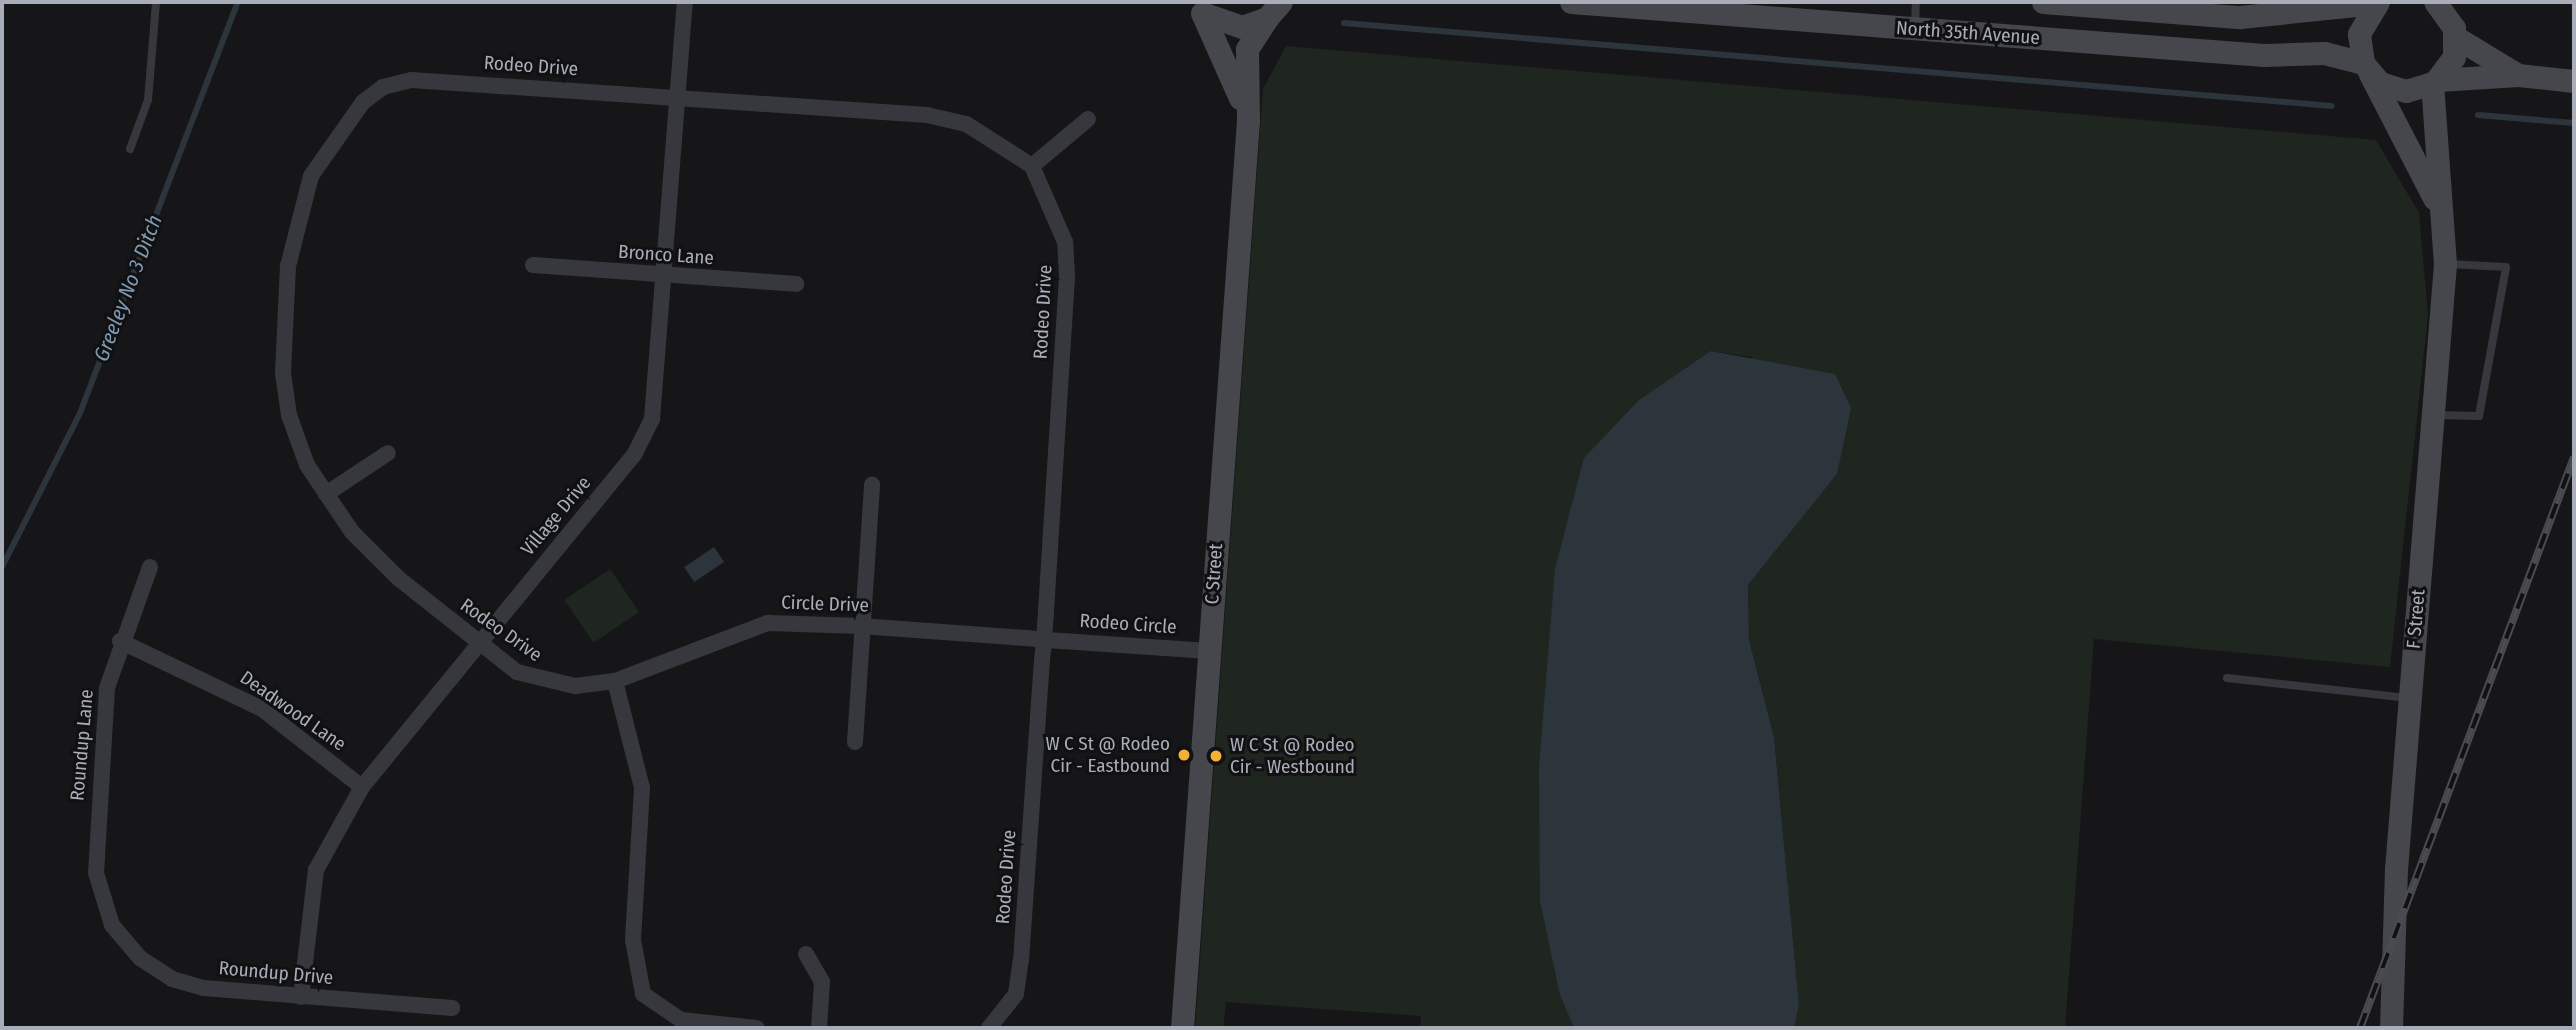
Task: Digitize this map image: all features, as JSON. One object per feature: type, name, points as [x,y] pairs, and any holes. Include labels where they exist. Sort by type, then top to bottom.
[{"type":"street","name":"Village Drive","points":[[301,997],[316,870],[362,787],[634,455],[652,419],[685,2]]},
{"type":"street","name":"North 35th Avenue","points":[[1571,2],[2264,55],[2323,53],[2367,68],[2393,88],[2435,82]]},
{"type":"street","name":"North 35th Avenue","points":[[2043,2],[2239,17],[2376,2]]},
{"type":"street","points":[[2367,68],[2359,34],[2376,2]]},
{"type":"street","points":[[2435,2],[2456,33],[2518,75]]},
{"type":"street","points":[[2447,2],[2456,33],[2435,82],[2518,75],[2574,81]]},
{"type":"street","points":[[1196,6],[1242,27],[1278,8]]},
{"type":"street","name":"C Street","points":[[1196,6],[1226,54],[1248,120]]},
{"type":"street","name":"C Street","points":[[1182,1028],[1248,120],[1247,49],[1278,8]]},
{"type":"street","name":"F Street","points":[[2367,68],[2441,210]]},
{"type":"street","name":"Rodeo Drive","points":[[615,681],[542,683],[478,643],[398,578],[326,494],[289,415],[283,373],[288,266],[306,188],[344,123],[383,87],[411,80],[927,115],[966,124],[1032,166],[1068,256],[1021,960],[1016,994],[989,1028]]},
{"type":"street","name":"F Street","points":[[2391,1028],[2410,698],[2445,264],[2435,82]]},
{"type":"street","points":[[1032,166],[1088,119]]},
{"type":"street","name":"Bronco Lane","points":[[533,265],[665,277],[796,284]]},
{"type":"street","points":[[326,494],[388,453]]},
{"type":"street","points":[[855,742],[861,626],[873,485]]},
{"type":"street","name":"Roundup Lane","points":[[116,930],[96,873],[97,820],[107,688],[120,641],[150,567]]},
{"type":"street","name":"Circle Drive","points":[[615,681],[742,628],[768,623],[861,626],[1044,640]]},
{"type":"street","name":"Rodeo Circle","points":[[1044,640],[1209,651]]},
{"type":"street","name":"Deadwood Lane","points":[[120,641],[262,709],[362,787]]},
{"type":"street","points":[[615,681],[642,788],[633,940],[643,994],[681,1020],[757,1028]]},
{"type":"street","name":"Roundup Drive","points":[[116,930],[140,958],[172,979],[301,997],[452,1008]]},
{"type":"street","points":[[806,954],[821,982],[819,1028]]},
{"type":"lane","points":[[130,149],[148,100],[156,2]]},
{"type":"lane","points":[[1915,29],[1916,2]]},
{"type":"lane","points":[[2432,415],[2479,416],[2506,268],[2445,264]]},
{"type":"lane","points":[[2227,678],[2410,698]]},
{"type":"shaded area","points":[[1286,46],[2376,140],[2419,213],[2428,315],[2390,667],[2094,639],[2065,1028],[1794,1028],[1799,1005],[1774,737],[1749,640],[1748,585],[1837,474],[1751,357],[1711,351],[1560,995],[1574,1028],[1420,1028],[1421,1016],[1226,1002],[1223,1028],[1195,1028],[1263,89]]},
{"type":"shaded area","points":[[1711,351],[1835,374],[1851,408],[1837,474],[1748,585],[1749,640],[1774,737],[1799,1005],[1794,1028],[1574,1028],[1560,995],[1540,901],[1539,766],[1555,569],[1584,458],[1639,400]]},
{"type":"shaded area","points":[[714,547],[724,562],[694,582],[684,567]]},
{"type":"shaded area","points":[[610,569],[639,612],[593,643],[564,600]]},
{"type":"waterway","name":"Greeley No 3 Ditch","points":[[2,567],[80,413],[238,2]]},
{"type":"waterway","points":[[1344,23],[2332,106]]},
{"type":"waterway","points":[[2478,115],[2574,123]]},
{"type":"railway","points":[[2360,1028],[2574,457]]},
{"type":"place","name":"W C St @ Rodeo Cir - Eastbound","points":[[1184,755]]},
{"type":"place","name":"W C St @ Rodeo Cir - Westbound","points":[[1216,756]]}]
